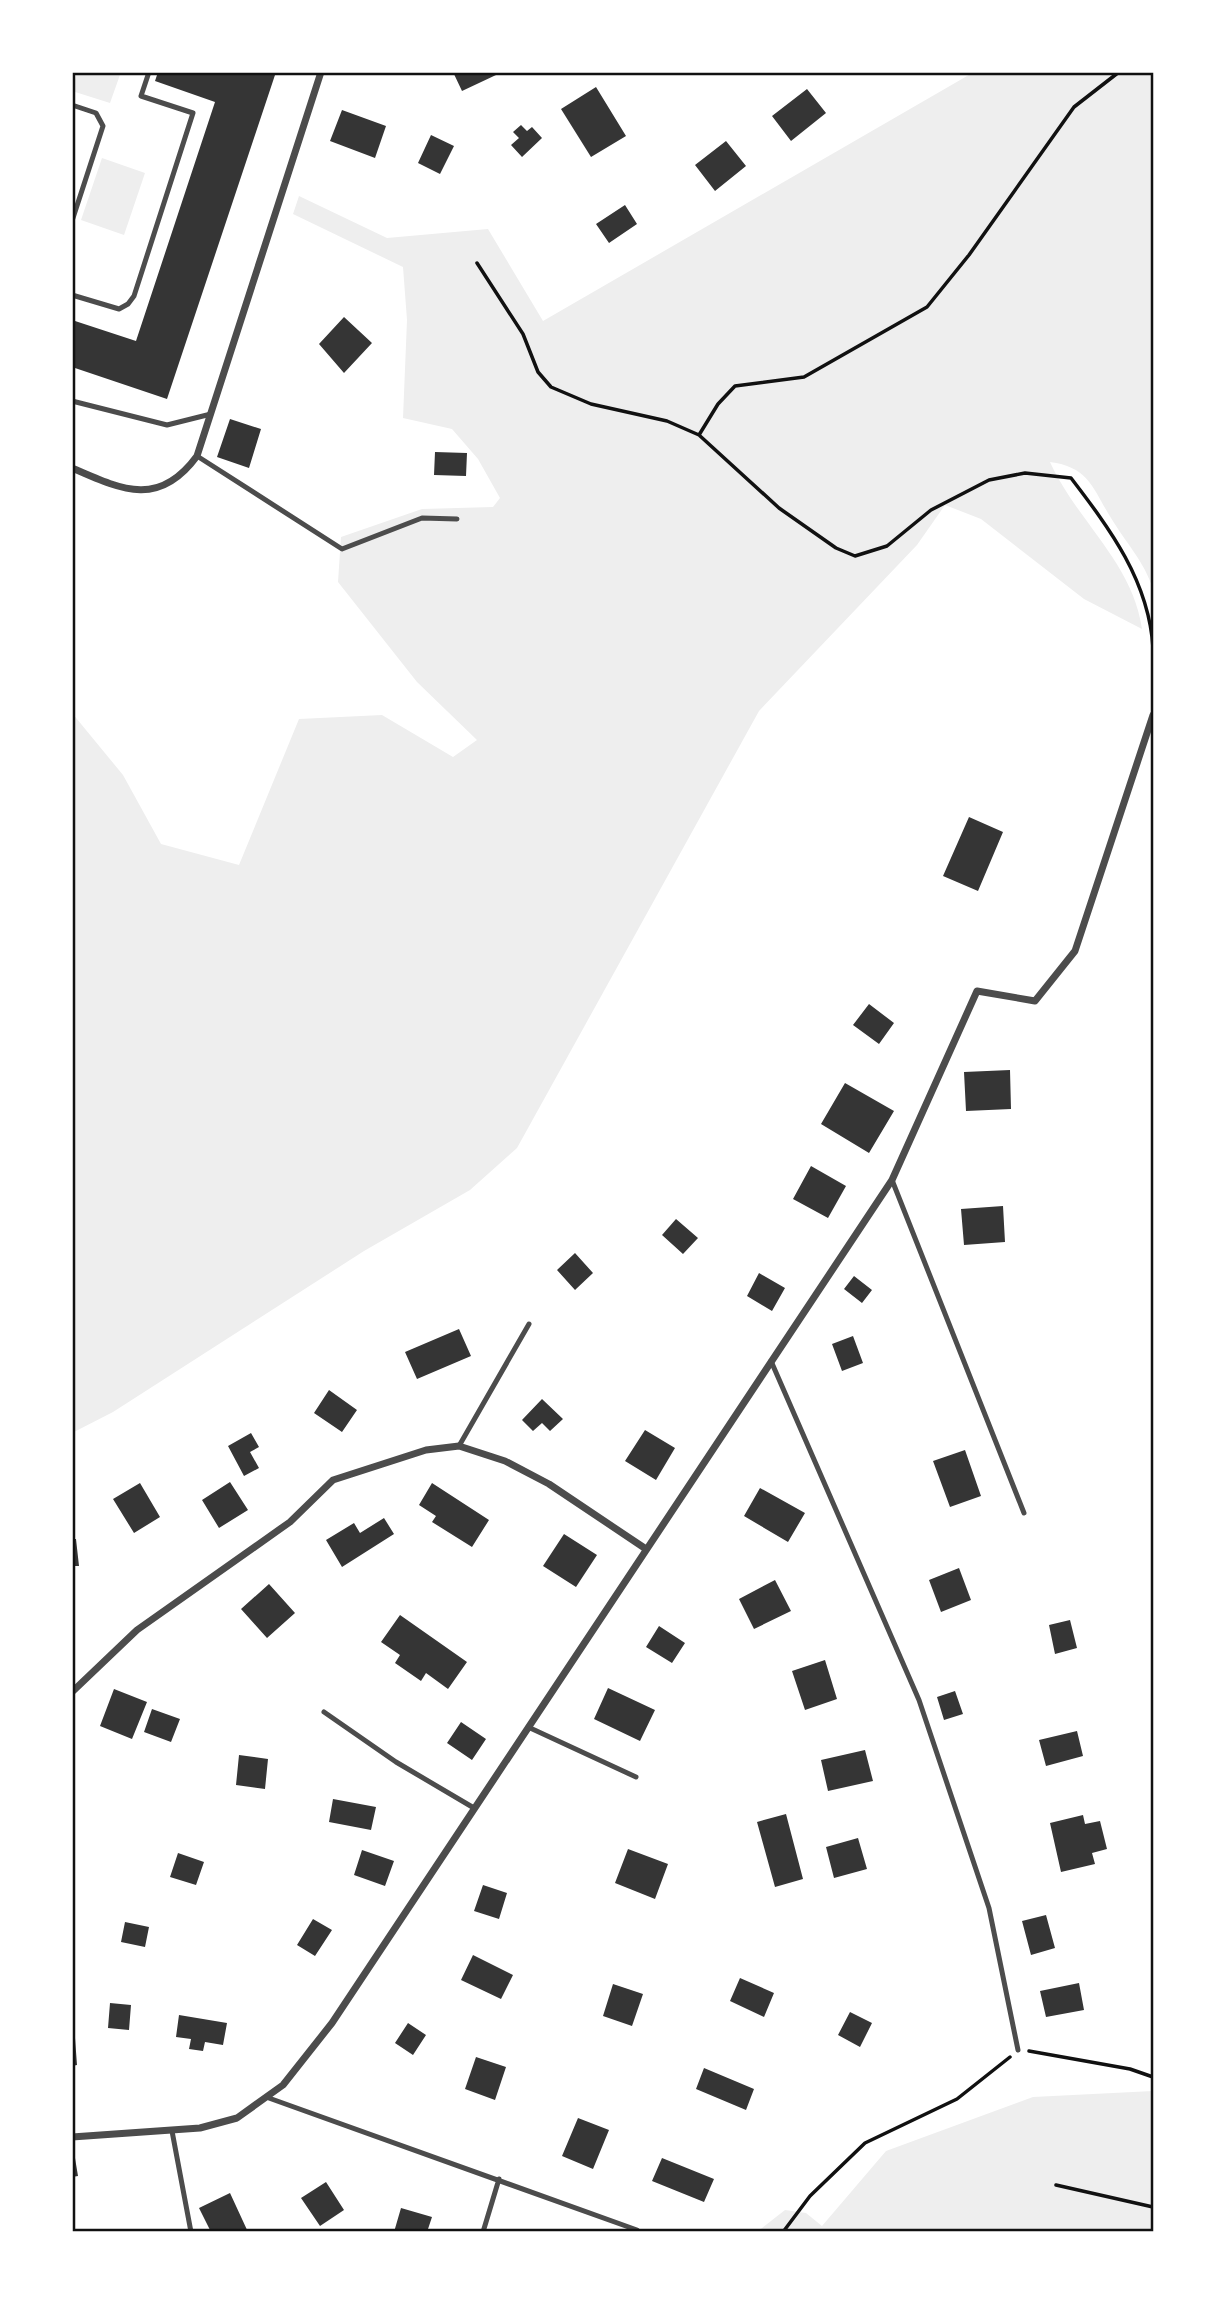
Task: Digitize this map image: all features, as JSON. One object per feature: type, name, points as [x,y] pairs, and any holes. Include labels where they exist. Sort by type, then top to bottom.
[{"type":"street","points":[[72,468],[121,489],[154,491],[184,474],[197,456],[321,72]]},
{"type":"street","points":[[72,2137],[200,2129],[237,2118],[283,2085],[332,2022],[891,1180],[977,992],[1035,1001],[1075,951],[1153,715]]},
{"type":"street","points":[[72,1692],[137,1630],[290,1522],[332,1480],[426,1450],[458,1446],[505,1461],[548,1484],[646,1549]]},
{"type":"lane","points":[[72,295],[119,309],[128,304],[134,296],[193,113],[141,96],[149,72]]},
{"type":"lane","points":[[72,105],[96,114],[103,126],[72,221]]},
{"type":"lane","points":[[72,401],[167,425],[211,414]]},
{"type":"lane","points":[[197,456],[342,550],[422,518],[457,519]]},
{"type":"lane","points":[[891,1180],[1024,1513]]},
{"type":"lane","points":[[458,1446],[529,1324]]},
{"type":"lane","points":[[771,1361],[919,1700],[989,1908],[1018,2050]]},
{"type":"lane","points":[[324,1712],[396,1762],[474,1808]]},
{"type":"lane","points":[[528,1727],[636,1777]]},
{"type":"lane","points":[[266,2097],[637,2230]]},
{"type":"lane","points":[[172,2131],[191,2232]]},
{"type":"lane","points":[[483,2232],[499,2179]]},
{"type":"path","points":[[699,435],[718,404],[735,386],[804,377],[927,307],[969,255],[1074,107],[1119,72]]},
{"type":"path","points":[[477,263],[523,334],[538,372],[551,387],[591,404],[667,421],[699,435],[779,508],[836,548],[855,556],[887,546],[931,510],[989,480],[1025,473],[1071,478],[1107,525],[1137,578],[1152,627],[1153,648]]},
{"type":"path","points":[[783,2232],[810,2196],[866,2143],[957,2098],[1018,2050],[1130,2069],[1153,2077]]},
{"type":"path","points":[[1056,2185],[1153,2207]]},
{"type":"shaded area","points":[[77,72],[121,72],[110,103],[72,91]]},
{"type":"shaded area","points":[[974,72],[1153,72],[1153,589],[1140,561],[1088,481],[1073,469],[1050,462],[1074,503],[1116,562],[1137,605],[1142,629],[1084,599],[981,519],[945,505],[917,545],[759,711],[517,1148],[470,1190],[364,1251],[113,1412],[72,1433],[72,713],[123,775],[161,844],[239,865],[299,719],[382,715],[453,757],[477,740],[417,682],[338,582],[341,537],[422,509],[493,507],[500,498],[478,459],[452,429],[403,418],[407,320],[403,267],[293,214],[299,196],[387,238],[488,229],[543,321]]},
{"type":"shaded area","points":[[102,158],[145,173],[124,235],[81,220]]},
{"type":"shaded area","points":[[1153,2091],[1153,2232],[757,2232],[785,2210],[806,2213],[822,2226],[886,2151],[1033,2097]]},
{"type":"building","points":[[158,72],[265,72],[275,75],[167,399],[72,367],[72,320],[136,341],[215,102],[155,81]]},
{"type":"building","points":[[453,72],[495,72],[496,75],[462,91]]},
{"type":"building","points":[[596,87],[626,136],[591,157],[561,109]]},
{"type":"building","points":[[807,89],[826,113],[791,141],[772,116]]},
{"type":"building","points":[[342,110],[386,126],[375,158],[330,141]]},
{"type":"building","points":[[521,125],[527,131],[532,127],[542,138],[522,157],[511,145],[519,138],[513,132]]},
{"type":"building","points":[[431,135],[454,146],[440,174],[418,163]]},
{"type":"building","points":[[726,141],[746,166],[715,191],[695,165]]},
{"type":"building","points":[[625,205],[637,224],[609,243],[596,224]]},
{"type":"building","points":[[344,317],[372,343],[344,373],[319,344]]},
{"type":"building","points":[[230,419],[261,429],[249,468],[217,457]]},
{"type":"building","points":[[435,452],[467,453],[466,476],[434,475]]},
{"type":"building","points":[[969,817],[1003,832],[978,891],[943,876]]},
{"type":"building","points":[[869,1004],[894,1023],[879,1044],[853,1025]]},
{"type":"building","points":[[1010,1070],[1011,1109],[966,1111],[964,1072]]},
{"type":"building","points":[[845,1083],[894,1111],[869,1153],[821,1124]]},
{"type":"building","points":[[811,1166],[846,1186],[828,1218],[793,1199]]},
{"type":"building","points":[[1003,1206],[1005,1242],[964,1245],[961,1209]]},
{"type":"building","points":[[676,1219],[698,1238],[683,1254],[662,1235]]},
{"type":"building","points":[[575,1253],[593,1273],[575,1290],[557,1270]]},
{"type":"building","points":[[759,1273],[785,1288],[772,1311],[747,1296]]},
{"type":"building","points":[[854,1276],[872,1290],[862,1303],[844,1289]]},
{"type":"building","points":[[459,1329],[471,1356],[417,1379],[405,1352]]},
{"type":"building","points":[[853,1336],[863,1363],[842,1371],[832,1344]]},
{"type":"building","points":[[329,1390],[357,1410],[342,1432],[314,1413]]},
{"type":"building","points":[[542,1399],[563,1419],[550,1431],[542,1423],[533,1431],[522,1420]]},
{"type":"building","points":[[645,1430],[675,1448],[656,1480],[625,1461]]},
{"type":"building","points":[[251,1433],[259,1447],[250,1452],[259,1468],[244,1476],[228,1446]]},
{"type":"building","points":[[965,1450],[981,1496],[950,1507],[933,1461]]},
{"type":"building","points":[[230,1482],[248,1510],[219,1528],[202,1500]]},
{"type":"building","points":[[140,1483],[160,1517],[134,1533],[113,1499]]},
{"type":"building","points":[[432,1483],[489,1520],[472,1547],[432,1522],[436,1516],[419,1505]]},
{"type":"building","points":[[760,1488],[805,1513],[788,1542],[744,1516]]},
{"type":"building","points":[[384,1518],[394,1534],[342,1567],[326,1540],[354,1523],[360,1533]]},
{"type":"building","points":[[564,1534],[597,1555],[576,1587],[543,1566]]},
{"type":"building","points":[[72,1539],[76,1539],[79,1566],[72,1566]]},
{"type":"building","points":[[959,1568],[971,1600],[941,1612],[929,1580]]},
{"type":"building","points":[[775,1580],[791,1611],[754,1629],[739,1599]]},
{"type":"building","points":[[269,1584],[295,1613],[267,1638],[241,1609]]},
{"type":"building","points":[[400,1615],[467,1662],[448,1689],[426,1673],[421,1681],[395,1663],[400,1655],[381,1642]]},
{"type":"building","points":[[1070,1620],[1077,1648],[1055,1654],[1049,1625]]},
{"type":"building","points":[[659,1626],[685,1643],[672,1663],[646,1647]]},
{"type":"building","points":[[825,1660],[837,1699],[805,1710],[792,1671]]},
{"type":"building","points":[[608,1688],[655,1710],[640,1741],[594,1719]]},
{"type":"building","points":[[114,1689],[147,1702],[132,1739],[100,1726]]},
{"type":"building","points":[[955,1691],[963,1714],[944,1720],[937,1697]]},
{"type":"building","points":[[152,1709],[180,1719],[171,1742],[144,1732]]},
{"type":"building","points":[[461,1722],[486,1739],[472,1760],[447,1743]]},
{"type":"building","points":[[1077,1731],[1083,1756],[1046,1766],[1039,1740]]},
{"type":"building","points":[[865,1750],[873,1781],[828,1791],[821,1760]]},
{"type":"building","points":[[239,1755],[268,1759],[265,1789],[236,1785]]},
{"type":"building","points":[[333,1799],[376,1807],[371,1830],[329,1822]]},
{"type":"building","points":[[786,1814],[803,1879],[775,1887],[757,1822]]},
{"type":"building","points":[[1083,1815],[1085,1824],[1100,1821],[1107,1849],[1092,1853],[1095,1864],[1061,1872],[1050,1823]]},
{"type":"building","points":[[858,1838],[867,1869],[834,1878],[826,1847]]},
{"type":"building","points":[[628,1849],[668,1864],[655,1899],[615,1883]]},
{"type":"building","points":[[362,1850],[394,1861],[385,1886],[354,1875]]},
{"type":"building","points":[[178,1853],[204,1862],[196,1885],[170,1877]]},
{"type":"building","points":[[483,1885],[507,1893],[499,1919],[474,1911]]},
{"type":"building","points":[[1046,1915],[1055,1948],[1031,1955],[1022,1921]]},
{"type":"building","points":[[313,1919],[332,1930],[315,1956],[297,1945]]},
{"type":"building","points":[[125,1922],[149,1927],[145,1947],[121,1942]]},
{"type":"building","points":[[473,1955],[513,1975],[501,1999],[461,1980]]},
{"type":"building","points":[[740,1978],[774,1993],[764,2017],[730,2001]]},
{"type":"building","points":[[1079,1983],[1084,2010],[1046,2017],[1040,1991]]},
{"type":"building","points":[[613,1984],[643,1994],[632,2026],[603,2016]]},
{"type":"building","points":[[110,2003],[131,2005],[129,2030],[108,2028]]},
{"type":"building","points":[[850,2012],[872,2023],[860,2047],[838,2035]]},
{"type":"building","points":[[179,2015],[227,2023],[223,2045],[205,2042],[203,2051],[189,2049],[191,2039],[176,2037]]},
{"type":"building","points":[[408,2023],[426,2035],[413,2055],[395,2043]]},
{"type":"building","points":[[75,2038],[77,2065],[72,2066],[72,2039]]},
{"type":"building","points":[[476,2057],[506,2067],[495,2100],[465,2089]]},
{"type":"building","points":[[704,2068],[754,2089],[746,2110],[696,2089]]},
{"type":"building","points":[[578,2118],[609,2130],[593,2169],[562,2156]]},
{"type":"building","points":[[72,2158],[75,2158],[78,2176],[72,2177]]},
{"type":"building","points":[[662,2158],[714,2179],[704,2202],[652,2181]]},
{"type":"building","points":[[326,2182],[344,2210],[320,2226],[301,2198]]},
{"type":"building","points":[[230,2193],[248,2232],[211,2232],[199,2208]]},
{"type":"building","points":[[401,2208],[432,2217],[427,2232],[394,2232]]}]
